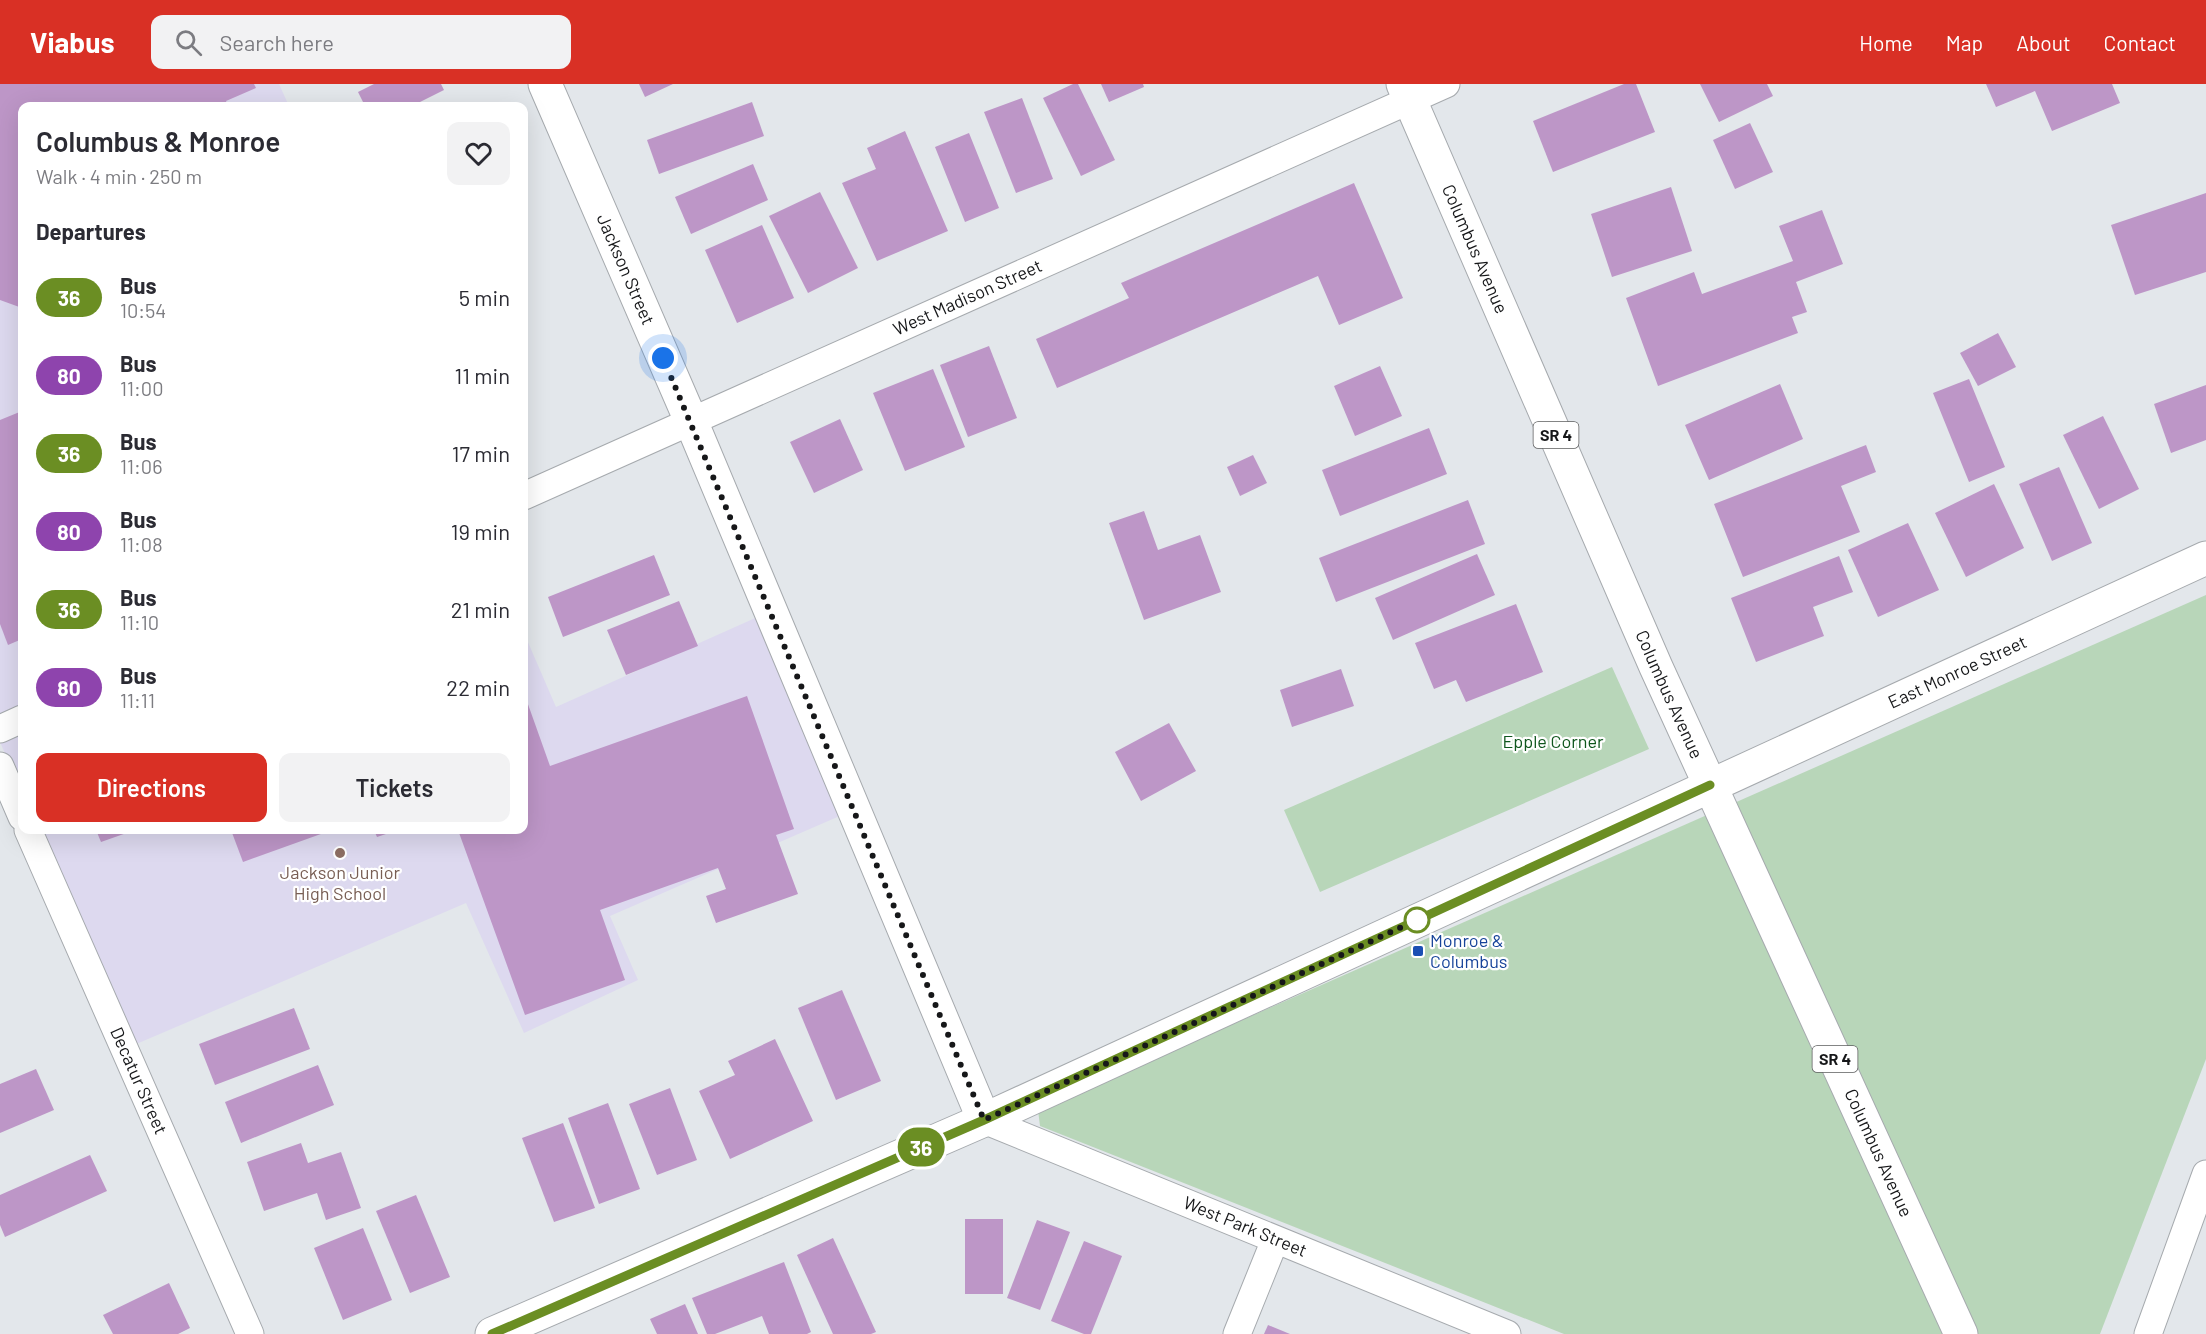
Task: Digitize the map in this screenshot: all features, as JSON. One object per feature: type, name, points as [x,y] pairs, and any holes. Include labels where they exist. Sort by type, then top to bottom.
[{"type":"main road","name":"Jackson Street","points":[[545,84],[691,421],[984,1120]]},
{"type":"main road","name":"Columbus Avenue","points":[[1407,92],[1656,667],[1961,1334]]},
{"type":"main road","name":"East Monroe Street","points":[[492,1334],[984,1120],[2206,558]]},
{"type":"street","name":"West Madison Street","points":[[528,494],[1407,92],[1446,84]]},
{"type":"street","points":[[0,729],[18,721]]},
{"type":"street","points":[[0,766],[18,808]]},
{"type":"street","name":"Decatur Street","points":[[30,834],[250,1334]]},
{"type":"street","name":"West Park Street","points":[[984,1120],[1507,1334]]},
{"type":"street","points":[[2148,1334],[2206,1174]]},
{"type":"street","points":[[1237,1334],[1275,1239]]},
{"type":"shaded area","points":[[0,84],[279,84],[287,102],[18,102],[18,784],[0,742]]},
{"type":"shaded area","points":[[762,615],[842,815],[610,916],[638,980],[524,1033],[466,903],[134,1045],[41,834],[528,834],[528,642],[556,707]]},
{"type":"green space","points":[[2206,595],[2206,1059],[2100,1334],[1564,1334],[1040,1126],[1038,1110]]},
{"type":"green space","name":"Epple Corner","points":[[1612,667],[1649,749],[1320,892],[1284,810]]},
{"type":"building","points":[[0,84],[254,84],[256,88],[226,102],[18,102],[18,307],[0,300]]},
{"type":"building","points":[[374,84],[441,84],[444,90],[420,102],[363,102],[358,92]]},
{"type":"building","points":[[639,84],[673,84],[645,97]]},
{"type":"building","points":[[1073,84],[1078,84],[1115,160],[1081,176],[1043,98]]},
{"type":"building","points":[[1101,84],[1143,84],[1144,87],[1109,102]]},
{"type":"building","points":[[1624,84],[1636,84],[1655,132],[1553,172],[1533,121]]},
{"type":"building","points":[[1700,84],[1767,84],[1773,96],[1719,122]]},
{"type":"building","points":[[1986,84],[2112,84],[2120,103],[2052,131],[2035,91],[1996,107]]},
{"type":"building","points":[[1022,98],[1053,179],[1016,193],[984,112]]},
{"type":"building","points":[[752,102],[764,136],[659,174],[647,140]]},
{"type":"building","points":[[1750,123],[1773,172],[1735,189],[1713,140]]},
{"type":"building","points":[[905,131],[948,231],[877,261],[842,183],[876,169],[867,148]]},
{"type":"building","points":[[969,133],[999,208],[965,222],[935,147]]},
{"type":"building","points":[[753,164],[768,200],[691,234],[675,197]]},
{"type":"building","points":[[1354,183],[1403,298],[1339,325],[1318,276],[1057,388],[1036,339],[1129,298],[1121,283]]},
{"type":"building","points":[[1671,187],[1692,251],[1612,277],[1591,214]]},
{"type":"building","points":[[820,192],[858,268],[808,293],[769,216]]},
{"type":"building","points":[[2206,193],[2206,272],[2135,295],[2111,225]]},
{"type":"building","points":[[1822,210],[1843,264],[1796,282],[1807,312],[1792,317],[1798,333],[1658,386],[1626,298],[1694,272],[1702,294],[1793,261],[1779,226]]},
{"type":"building","points":[[762,225],[794,298],[737,323],[705,250]]},
{"type":"building","points":[[1998,333],[2016,367],[1978,386],[1960,353]]},
{"type":"building","points":[[989,346],[1017,418],[968,437],[940,365]]},
{"type":"building","points":[[1380,366],[1402,416],[1355,436],[1334,386]]},
{"type":"building","points":[[933,369],[965,447],[905,471],[873,393]]},
{"type":"building","points":[[1969,379],[2005,467],[1969,482],[1933,393]]},
{"type":"building","points":[[1780,384],[1803,439],[1709,480],[1685,425]]},
{"type":"building","points":[[2206,385],[2206,440],[2171,453],[2154,404]]},
{"type":"building","points":[[18,413],[18,641],[8,645],[0,624],[0,420]]},
{"type":"building","points":[[2103,416],[2139,489],[2099,509],[2063,435]]},
{"type":"building","points":[[840,419],[863,470],[814,493],[790,442]]},
{"type":"building","points":[[1429,428],[1447,474],[1340,516],[1322,470]]},
{"type":"building","points":[[1866,445],[1876,472],[1841,486],[1860,532],[1743,577],[1714,504]]},
{"type":"building","points":[[1253,455],[1267,483],[1240,496],[1227,467]]},
{"type":"building","points":[[2059,467],[2092,543],[2052,561],[2019,484]]},
{"type":"building","points":[[1994,484],[2024,548],[1966,577],[1935,513]]},
{"type":"building","points":[[1468,500],[1485,544],[1336,602],[1319,558]]},
{"type":"building","points":[[1144,511],[1158,550],[1200,535],[1221,592],[1144,620],[1109,523]]},
{"type":"building","points":[[1908,523],[1939,590],[1878,617],[1848,550]]},
{"type":"building","points":[[1477,554],[1495,595],[1393,640],[1375,598]]},
{"type":"building","points":[[654,555],[670,595],[563,637],[548,597]]},
{"type":"building","points":[[1839,556],[1853,592],[1813,607],[1824,636],[1756,662],[1731,598]]},
{"type":"building","points":[[679,601],[698,646],[626,675],[607,630]]},
{"type":"building","points":[[1516,604],[1543,672],[1466,702],[1456,680],[1434,689],[1415,643]]},
{"type":"building","points":[[1341,669],[1354,706],[1292,727],[1280,690]]},
{"type":"building","points":[[747,696],[794,829],[776,835],[798,894],[716,923],[706,896],[726,889],[718,868],[600,910],[625,980],[525,1015],[459,834],[528,834],[528,704],[550,766]]},
{"type":"building","points":[[1169,723],[1196,771],[1141,801],[1115,752]]},
{"type":"building","points":[[98,834],[124,834],[101,842]]},
{"type":"building","points":[[232,834],[321,834],[243,862]]},
{"type":"building","points":[[842,990],[881,1081],[836,1100],[798,1008]]},
{"type":"building","points":[[294,1008],[310,1049],[215,1085],[199,1044]]},
{"type":"building","points":[[775,1039],[813,1121],[730,1159],[699,1091],[735,1075],[728,1061]]},
{"type":"building","points":[[318,1065],[334,1105],[241,1143],[225,1102]]},
{"type":"building","points":[[36,1069],[54,1110],[0,1133],[0,1084]]},
{"type":"building","points":[[670,1088],[697,1160],[657,1175],[629,1104]]},
{"type":"building","points":[[608,1103],[640,1189],[599,1204],[568,1118]]},
{"type":"building","points":[[563,1123],[595,1208],[554,1222],[522,1138]]},
{"type":"building","points":[[301,1143],[308,1163],[341,1152],[361,1208],[326,1220],[317,1193],[264,1211],[247,1162]]},
{"type":"building","points":[[90,1155],[107,1191],[5,1237],[0,1225],[0,1195]]},
{"type":"building","points":[[416,1195],[450,1277],[410,1293],[376,1211]]},
{"type":"building","points":[[965,1219],[1003,1219],[1003,1294],[965,1294]]},
{"type":"building","points":[[1037,1220],[1070,1232],[1040,1310],[1007,1298]]},
{"type":"building","points":[[363,1228],[392,1300],[343,1320],[314,1248]]},
{"type":"building","points":[[833,1238],[876,1332],[833,1334],[797,1255]]},
{"type":"building","points":[[1084,1241],[1122,1256],[1091,1334],[1084,1334],[1051,1321]]},
{"type":"building","points":[[784,1262],[811,1332],[807,1334],[769,1334],[762,1316],[715,1334],[707,1334],[692,1298]]},
{"type":"building","points":[[169,1283],[190,1328],[178,1334],[113,1334],[103,1315]]},
{"type":"building","points":[[685,1304],[698,1334],[657,1334],[650,1319]]},
{"type":"building","points":[[1268,1325],[1290,1334],[1264,1334]]},
{"type":"bus line","name":"36","points":[[492,1334],[984,1120],[1710,785]]},
{"type":"place","name":"Jackson Junior High School","points":[[340,853]]},
{"type":"place","name":"Monroe & Columbus","points":[[1418,951]]},
{"type":"route","points":[[663,358],[984,1120],[1417,920]]}]
